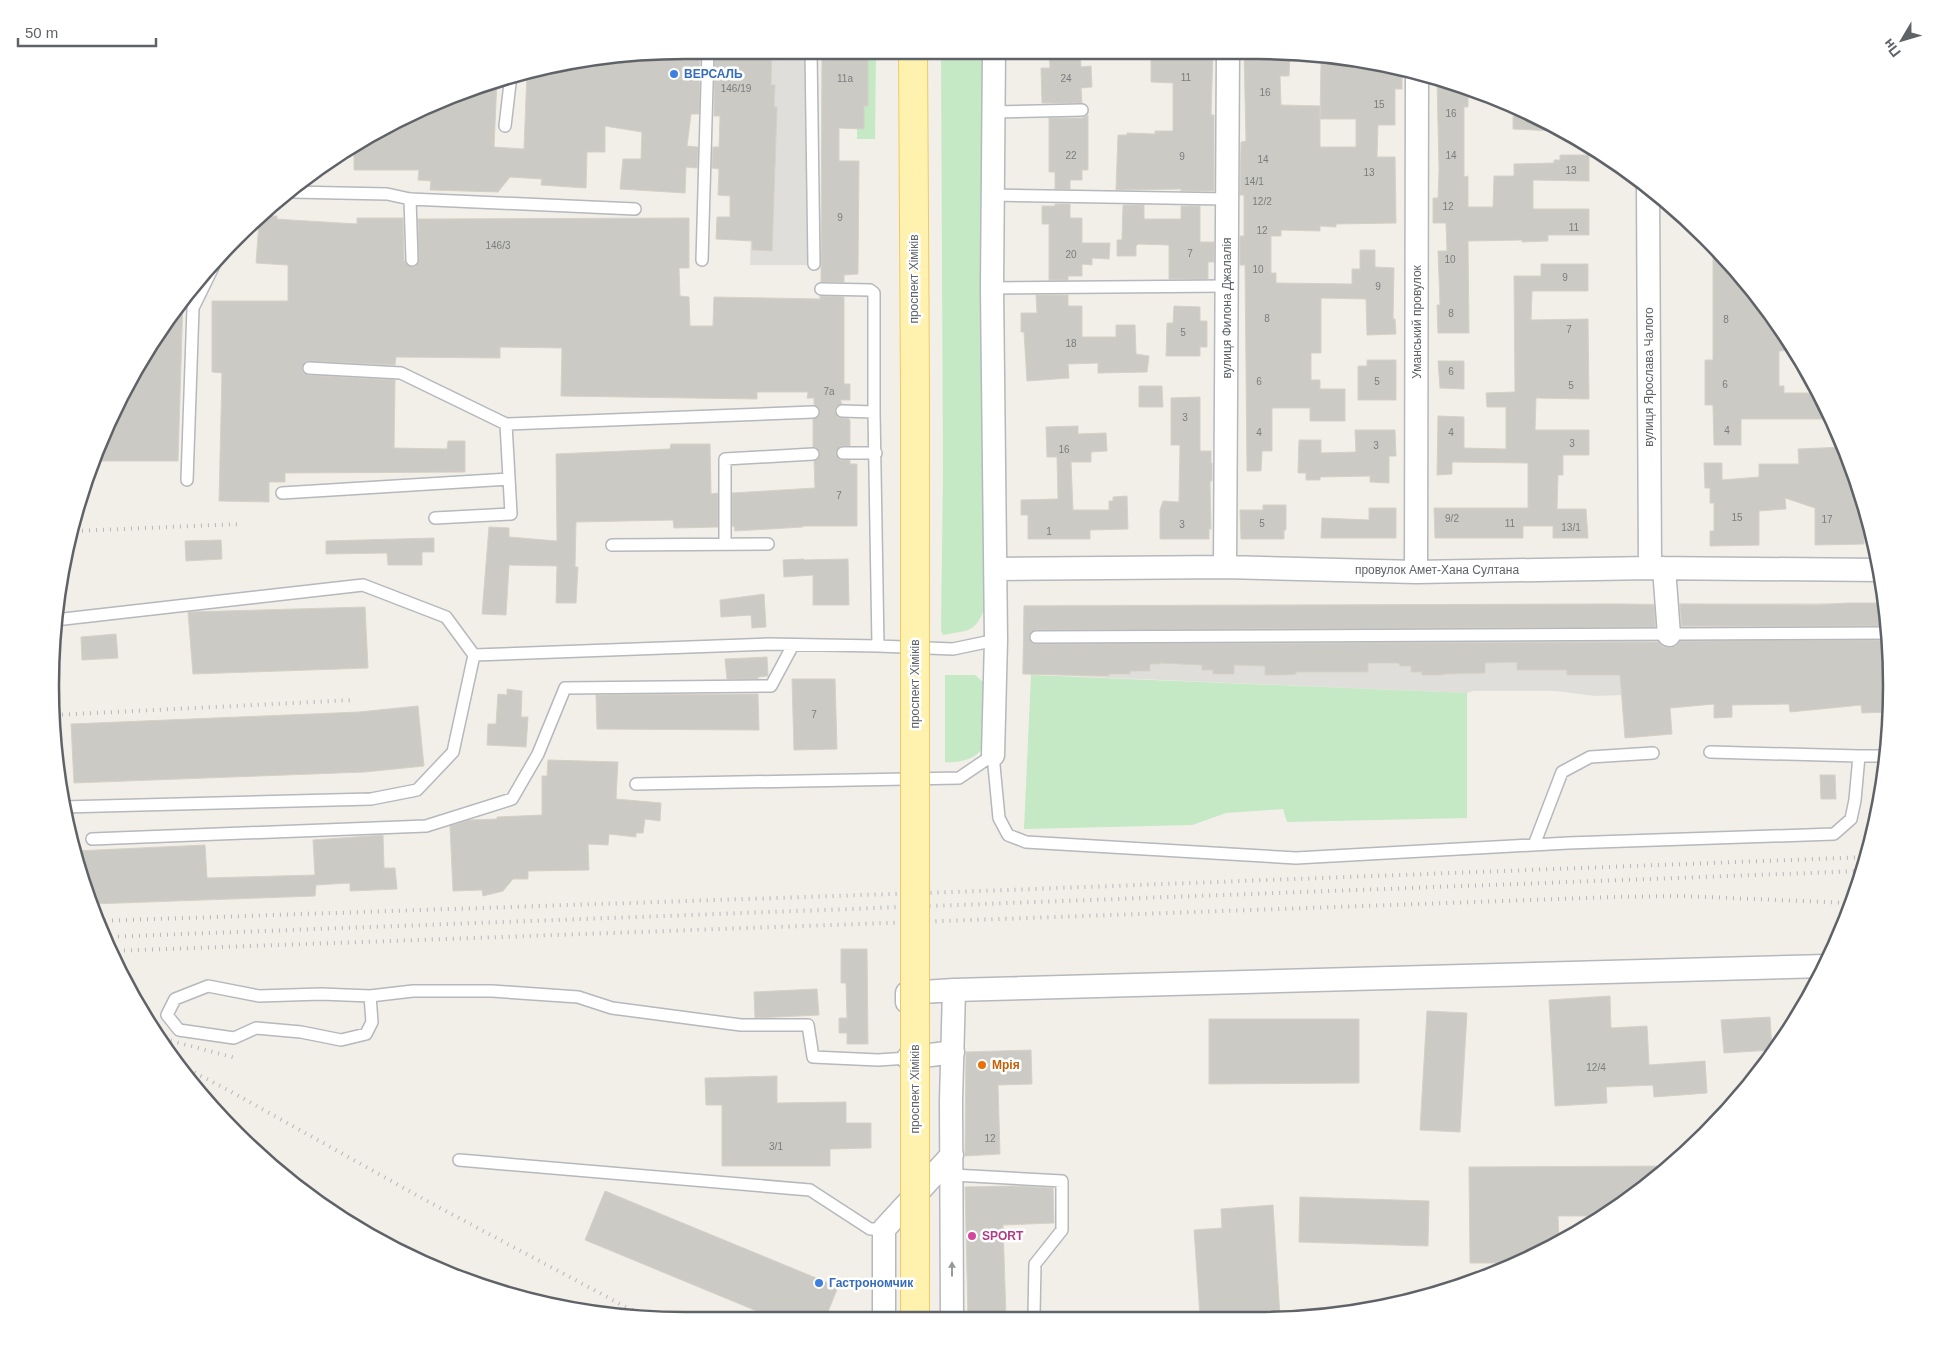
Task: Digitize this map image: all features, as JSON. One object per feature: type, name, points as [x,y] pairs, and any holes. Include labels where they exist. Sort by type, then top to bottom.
[{"type":"main road","name":"проспект Хіміків","points":[[913,59],[915,393],[914,1312]]},
{"type":"street","points":[[993,756],[996,640],[992,288],[994,59]]},
{"type":"street","name":"вулиця Филона Джалалія","points":[[1225,567],[1228,59]]},
{"type":"street","name":"Уманський провулок","points":[[1416,572],[1417,80]]},
{"type":"street","name":"вулиця Ярослава Чалого","points":[[1648,196],[1657,568],[1669,635]]},
{"type":"street","name":"провулок Амет-Хана Султана","points":[[996,569],[1225,567],[1416,572],[1657,568],[1872,570]]},
{"type":"street","points":[[907,1204],[907,993],[954,990],[1817,966]]},
{"type":"street","points":[[952,1312],[952,1052],[954,990]]},
{"type":"street","points":[[908,1058],[952,1052]]},
{"type":"street","points":[[884,1312],[884,1229],[907,1204],[952,1165]]},
{"type":"lane","points":[[702,260],[708,59]]},
{"type":"lane","points":[[811,59],[814,264]]},
{"type":"lane","points":[[505,126],[511,84]]},
{"type":"lane","points":[[993,112],[1082,110]]},
{"type":"lane","points":[[299,192],[387,194],[410,199],[635,209]]},
{"type":"lane","points":[[992,195],[1226,199]]},
{"type":"lane","points":[[410,199],[412,260]]},
{"type":"lane","points":[[187,480],[193,308],[206,282]]},
{"type":"lane","points":[[992,288],[1228,286]]},
{"type":"lane","points":[[821,289],[870,290],[874,293],[878,646]]},
{"type":"lane","points":[[309,368],[401,373],[506,424],[814,412]]},
{"type":"lane","points":[[842,412],[874,412]]},
{"type":"lane","points":[[435,518],[511,514],[506,424]]},
{"type":"lane","points":[[843,453],[876,453]]},
{"type":"lane","points":[[725,544],[725,459],[813,454]]},
{"type":"lane","points":[[282,493],[509,479]]},
{"type":"lane","points":[[612,545],[768,544]]},
{"type":"lane","points":[[63,619],[363,585],[446,617],[474,655],[454,752],[417,790],[371,799],[71,807]]},
{"type":"lane","points":[[1036,637],[1881,633]]},
{"type":"lane","points":[[474,655],[768,644],[953,649],[996,640]]},
{"type":"lane","points":[[92,839],[426,826],[512,799],[538,754],[565,688],[771,686],[793,645]]},
{"type":"lane","points":[[1710,752],[1879,756]]},
{"type":"lane","points":[[1534,845],[1562,772],[1590,757],[1653,753]]},
{"type":"lane","points":[[636,784],[959,778],[993,756],[999,818],[1008,835],[1026,842],[1296,858],[1534,845],[1834,834],[1851,819],[1855,800],[1859,756]]},
{"type":"lane","points":[[370,996],[372,1022],[366,1034],[341,1040],[301,1032],[256,1028],[234,1038],[179,1030],[167,1015],[175,999],[208,986],[259,996],[321,994],[370,996],[413,991],[492,991],[578,997],[612,1008],[741,1025],[808,1025],[813,1057],[878,1060],[908,1058]]},
{"type":"lane","points":[[459,1160],[810,1190],[870,1229],[884,1229]]},
{"type":"lane","points":[[952,1165],[1062,1181],[1062,1230],[1035,1264],[1034,1312]]},
{"type":"shaded area","points":[[757,59],[805,59],[809,265],[750,265]]},
{"type":"shaded area","points":[[1878,603],[1883,675],[1621,686],[1621,695],[1595,696],[1556,691],[1473,691],[1467,693],[1022,674],[1024,605]]},
{"type":"green space","points":[[868,59],[876,59],[875,139],[857,139],[857,129],[864,106],[868,106]]},
{"type":"green space","points":[[941,59],[985,59],[985,607],[978,622],[970,629],[943,635],[941,630],[943,474]]},
{"type":"green space","points":[[945,675],[975,675],[984,683],[982,749],[975,756],[955,762],[945,762]]},
{"type":"green space","points":[[1031,675],[1467,693],[1467,818],[1287,822],[1283,809],[1226,813],[1192,825],[1024,829]]},
{"type":"building","points":[[700,59],[699,114],[691,114],[687,146],[698,147],[697,168],[686,167],[685,193],[620,189],[623,159],[641,159],[642,132],[605,126],[605,152],[587,152],[586,188],[541,185],[542,179],[510,177],[498,192],[430,190],[431,181],[418,180],[419,170],[354,170],[354,154],[372,143],[408,123],[446,106],[497,88],[494,147],[524,149],[527,79],[604,64],[645,60]]},
{"type":"building","points":[[715,59],[772,59],[771,85],[775,85],[774,107],[777,107],[772,251],[752,250],[752,241],[716,239],[717,217],[730,217],[730,196],[718,195],[719,169],[712,168],[713,147],[719,147],[720,116],[714,116]]},
{"type":"building","points":[[822,59],[868,59],[868,106],[864,106],[864,129],[839,128],[839,161],[859,161],[858,274],[844,275],[844,282],[821,282]]},
{"type":"building","points":[[1050,59],[1081,59],[1081,67],[1091,66],[1092,87],[1081,88],[1082,103],[1042,103],[1041,68],[1050,68]]},
{"type":"building","points":[[1151,59],[1213,59],[1211,115],[1214,115],[1214,191],[1181,191],[1181,189],[1116,190],[1118,135],[1127,135],[1127,133],[1155,134],[1155,131],[1173,131],[1173,83],[1151,82]]},
{"type":"building","points":[[1244,59],[1290,60],[1289,76],[1280,76],[1281,105],[1320,106],[1320,119],[1321,63],[1338,64],[1402,76],[1402,89],[1395,89],[1395,125],[1378,125],[1377,157],[1395,157],[1396,223],[1336,224],[1336,227],[1320,226],[1320,231],[1281,230],[1281,236],[1271,236],[1271,273],[1276,273],[1276,283],[1352,284],[1352,269],[1360,269],[1360,250],[1375,250],[1375,267],[1394,268],[1393,319],[1395,319],[1396,334],[1367,335],[1366,299],[1321,298],[1321,353],[1311,353],[1311,380],[1320,380],[1320,389],[1345,389],[1345,421],[1310,421],[1310,408],[1272,408],[1272,451],[1262,451],[1261,471],[1247,471],[1245,265],[1240,265],[1240,236],[1244,236],[1244,195],[1240,195],[1241,142],[1246,141]],"holes":[[[1320,119],[1356,119],[1356,147],[1320,147]]]},
{"type":"building","points":[[1437,86],[1468,96],[1468,107],[1464,107],[1464,177],[1468,176],[1468,207],[1493,207],[1494,176],[1514,176],[1514,164],[1554,163],[1554,160],[1560,160],[1560,155],[1589,155],[1589,181],[1533,180],[1533,209],[1589,209],[1589,235],[1548,235],[1548,241],[1468,241],[1469,333],[1438,333],[1437,305],[1440,305],[1438,251],[1447,251],[1446,223],[1433,223],[1433,198],[1438,198]]},
{"type":"building","points":[[1088,115],[1088,170],[1082,170],[1082,180],[1070,180],[1070,189],[1055,189],[1055,172],[1049,172],[1049,118],[1082,118]]},
{"type":"building","points":[[1513,116],[1518,116],[1548,131],[1513,129]]},
{"type":"building","points":[[1055,204],[1070,204],[1070,218],[1082,218],[1082,243],[1110,243],[1109,259],[1092,258],[1092,265],[1082,264],[1082,276],[1068,276],[1068,280],[1049,280],[1049,224],[1042,224],[1042,206],[1055,206]]},
{"type":"building","points":[[1123,205],[1144,205],[1144,219],[1181,219],[1181,206],[1200,206],[1200,242],[1214,242],[1214,262],[1208,262],[1208,279],[1169,279],[1169,245],[1138,244],[1136,246],[1136,256],[1117,256],[1117,240],[1122,240]]},
{"type":"building","points":[[270,216],[277,216],[277,219],[357,224],[357,218],[403,218],[404,260],[406,264],[412,267],[416,266],[419,260],[418,219],[689,218],[689,268],[679,268],[680,296],[689,297],[690,326],[713,326],[714,297],[820,299],[820,296],[844,297],[844,384],[850,384],[850,400],[840,400],[842,404],[836,407],[835,411],[838,417],[849,419],[850,421],[850,446],[840,446],[836,453],[840,460],[850,460],[850,464],[857,464],[857,526],[803,526],[735,531],[734,526],[732,526],[732,493],[815,488],[814,461],[817,460],[820,454],[819,450],[813,447],[813,419],[819,416],[820,411],[814,405],[814,398],[807,398],[808,392],[757,392],[757,399],[561,396],[562,348],[500,347],[500,358],[396,357],[395,365],[306,361],[302,368],[303,372],[308,375],[395,380],[394,448],[447,449],[448,441],[465,441],[465,472],[285,473],[285,482],[269,482],[269,502],[219,501],[222,373],[212,372],[212,301],[288,301],[288,265],[256,263],[259,226]]},
{"type":"building","points":[[1713,256],[1754,304],[1786,351],[1779,351],[1779,386],[1784,386],[1784,393],[1811,393],[1824,419],[1741,419],[1741,445],[1714,445],[1713,405],[1705,405],[1705,360],[1713,360]]},
{"type":"building","points":[[1541,264],[1588,264],[1588,291],[1532,291],[1531,320],[1588,319],[1589,399],[1536,398],[1535,430],[1589,430],[1589,455],[1563,455],[1563,475],[1558,475],[1557,509],[1586,509],[1588,538],[1553,538],[1553,526],[1523,526],[1523,538],[1435,538],[1434,508],[1528,508],[1528,463],[1452,462],[1452,474],[1437,475],[1438,416],[1464,417],[1464,448],[1506,449],[1506,407],[1487,407],[1486,393],[1515,392],[1514,276],[1541,276]]},
{"type":"building","points":[[1036,295],[1068,295],[1068,306],[1082,306],[1082,337],[1116,337],[1116,325],[1135,325],[1136,354],[1149,356],[1147,372],[1098,373],[1098,363],[1068,364],[1069,378],[1027,381],[1024,332],[1021,332],[1021,313],[1037,313]]},
{"type":"building","points":[[1174,306],[1200,307],[1200,321],[1207,321],[1207,347],[1200,347],[1200,356],[1166,356],[1167,323],[1173,323]]},
{"type":"building","points":[[183,311],[178,461],[100,461],[123,408],[164,337]]},
{"type":"building","points":[[1367,360],[1396,360],[1396,400],[1358,400],[1358,366],[1367,366]]},
{"type":"building","points":[[1438,361],[1464,361],[1464,389],[1440,388]]},
{"type":"building","points":[[1139,386],[1162,386],[1163,407],[1139,407]]},
{"type":"building","points":[[1200,397],[1200,451],[1211,451],[1212,463],[1212,481],[1210,481],[1211,529],[1209,529],[1209,539],[1160,539],[1160,510],[1163,501],[1179,502],[1180,445],[1171,445],[1171,398]]},
{"type":"building","points":[[1078,426],[1078,434],[1106,433],[1107,451],[1091,452],[1091,462],[1071,462],[1073,510],[1109,510],[1109,501],[1113,501],[1113,497],[1127,496],[1128,529],[1090,530],[1090,539],[1028,539],[1028,515],[1021,515],[1021,500],[1058,499],[1057,457],[1047,457],[1046,427]]},
{"type":"building","points":[[1355,430],[1395,430],[1396,456],[1389,456],[1389,483],[1370,482],[1370,476],[1320,477],[1320,480],[1306,480],[1306,473],[1298,473],[1299,440],[1321,440],[1321,453],[1356,452]]},
{"type":"building","points":[[671,444],[710,444],[711,494],[718,493],[718,527],[674,528],[673,520],[576,522],[575,567],[578,567],[576,603],[556,603],[557,566],[509,565],[506,615],[482,614],[489,527],[509,528],[509,537],[557,541],[556,454],[670,449]]},
{"type":"building","points":[[1836,447],[1862,523],[1864,544],[1815,545],[1815,508],[1785,498],[1786,509],[1759,511],[1759,545],[1710,546],[1710,531],[1714,531],[1714,503],[1710,503],[1710,488],[1705,488],[1704,463],[1722,463],[1722,480],[1759,477],[1759,464],[1799,464],[1798,449]]},
{"type":"building","points":[[1263,505],[1286,505],[1284,539],[1241,539],[1240,510],[1263,510]]},
{"type":"building","points":[[1369,508],[1396,508],[1396,538],[1321,538],[1322,518],[1369,520]]},
{"type":"building","points":[[434,538],[434,552],[422,552],[422,565],[388,565],[387,553],[326,554],[326,541]]},
{"type":"building","points":[[221,540],[222,559],[186,561],[185,541]]},
{"type":"building","points":[[848,559],[849,605],[813,605],[813,575],[784,577],[783,560]]},
{"type":"building","points":[[764,594],[766,627],[752,628],[751,615],[721,617],[720,600]]},
{"type":"building","points":[[1878,603],[1880,626],[1682,626],[1680,604],[1818,605]]},
{"type":"building","points":[[1654,605],[1655,627],[1036,630],[1030,633],[1029,638],[1032,643],[1036,644],[1658,642],[1663,647],[1669,648],[1676,646],[1680,641],[1882,640],[1882,712],[1862,713],[1861,705],[1790,712],[1789,704],[1732,705],[1732,717],[1714,718],[1714,704],[1670,708],[1672,734],[1625,738],[1620,675],[1567,675],[1567,670],[1517,670],[1517,662],[1485,663],[1485,673],[1443,675],[1422,675],[1422,672],[1411,672],[1411,666],[1400,666],[1399,663],[1368,663],[1368,672],[1296,672],[1296,674],[1284,675],[1265,675],[1265,666],[1234,665],[1234,674],[1213,674],[1213,670],[1202,670],[1202,665],[1160,663],[1150,664],[1150,671],[1130,671],[1130,674],[1109,674],[1109,676],[1023,674],[1024,606]]},
{"type":"building","points":[[365,607],[368,668],[193,674],[188,612]]},
{"type":"building","points":[[116,634],[118,658],[82,660],[81,637]]},
{"type":"building","points":[[767,657],[768,676],[758,677],[758,679],[727,679],[725,659]]},
{"type":"building","points":[[792,679],[835,679],[837,749],[794,750]]},
{"type":"building","points":[[507,689],[522,691],[521,717],[528,717],[526,747],[487,745],[488,724],[496,724],[498,694],[507,695]]},
{"type":"building","points":[[758,694],[759,730],[597,729],[596,695]]},
{"type":"building","points":[[418,706],[424,766],[365,772],[74,783],[71,724],[359,712]]},
{"type":"building","points":[[548,760],[618,762],[616,799],[661,803],[660,821],[645,819],[643,833],[636,833],[636,837],[609,834],[608,845],[588,844],[589,870],[528,871],[528,879],[513,879],[503,891],[483,896],[482,890],[453,891],[450,826],[469,820],[542,815],[542,776],[547,776]]},
{"type":"building","points":[[1820,775],[1835,775],[1836,799],[1821,799]]},
{"type":"building","points":[[383,835],[384,868],[395,868],[397,889],[350,891],[350,883],[316,885],[315,896],[98,904],[81,851],[205,845],[207,878],[315,875],[313,840]]},
{"type":"building","points":[[841,949],[867,949],[868,1044],[847,1044],[847,1033],[839,1033],[839,1018],[847,1018],[846,983],[841,983]]},
{"type":"building","points":[[817,989],[819,1015],[755,1018],[754,992]]},
{"type":"building","points":[[1610,996],[1611,1028],[1647,1026],[1649,1065],[1705,1061],[1707,1093],[1654,1097],[1653,1085],[1606,1087],[1607,1103],[1555,1106],[1549,1000]]},
{"type":"building","points":[[1427,1011],[1467,1013],[1460,1132],[1420,1130]]},
{"type":"building","points":[[1770,1017],[1772,1043],[1766,1050],[1724,1053],[1721,1020]]},
{"type":"building","points":[[1209,1019],[1359,1019],[1359,1083],[1209,1084]]},
{"type":"building","points":[[1031,1050],[1032,1084],[998,1085],[1000,1154],[965,1156],[966,1052]]},
{"type":"building","points":[[777,1076],[777,1103],[846,1102],[846,1123],[871,1123],[871,1148],[830,1149],[830,1166],[722,1166],[722,1105],[706,1105],[705,1078]]},
{"type":"building","points":[[1659,1166],[1605,1207],[1590,1216],[1558,1216],[1559,1234],[1500,1263],[1470,1263],[1469,1167]]},
{"type":"building","points":[[1013,1186],[1053,1188],[1054,1223],[1003,1225],[1006,1312],[968,1312],[965,1187]]},
{"type":"building","points":[[605,1191],[838,1287],[828,1312],[759,1312],[585,1240]]},
{"type":"building","points":[[1300,1197],[1429,1201],[1428,1246],[1299,1242]]},
{"type":"building","points":[[1273,1205],[1280,1311],[1200,1312],[1194,1230],[1222,1228],[1221,1209]]},
{"type":"railway","points":[[78,531],[240,524]]},
{"type":"railway","points":[[60,715],[353,700]]},
{"type":"railway","points":[[104,921],[981,891],[1859,857]]},
{"type":"railway","points":[[111,937],[1855,871]]},
{"type":"railway","points":[[118,951],[1612,897],[1682,896],[1844,903]]},
{"type":"railway","points":[[168,1040],[236,1058]]},
{"type":"railway","points":[[191,1071],[429,1202],[632,1310]]},
{"type":"place","name":"ВЕРСАЛЬ","points":[[674,74]]},
{"type":"place","name":"Мрія","points":[[982,1065]]},
{"type":"place","name":"SPORT","points":[[972,1236]]},
{"type":"place","name":"Гастрономчик","points":[[819,1283]]}]
